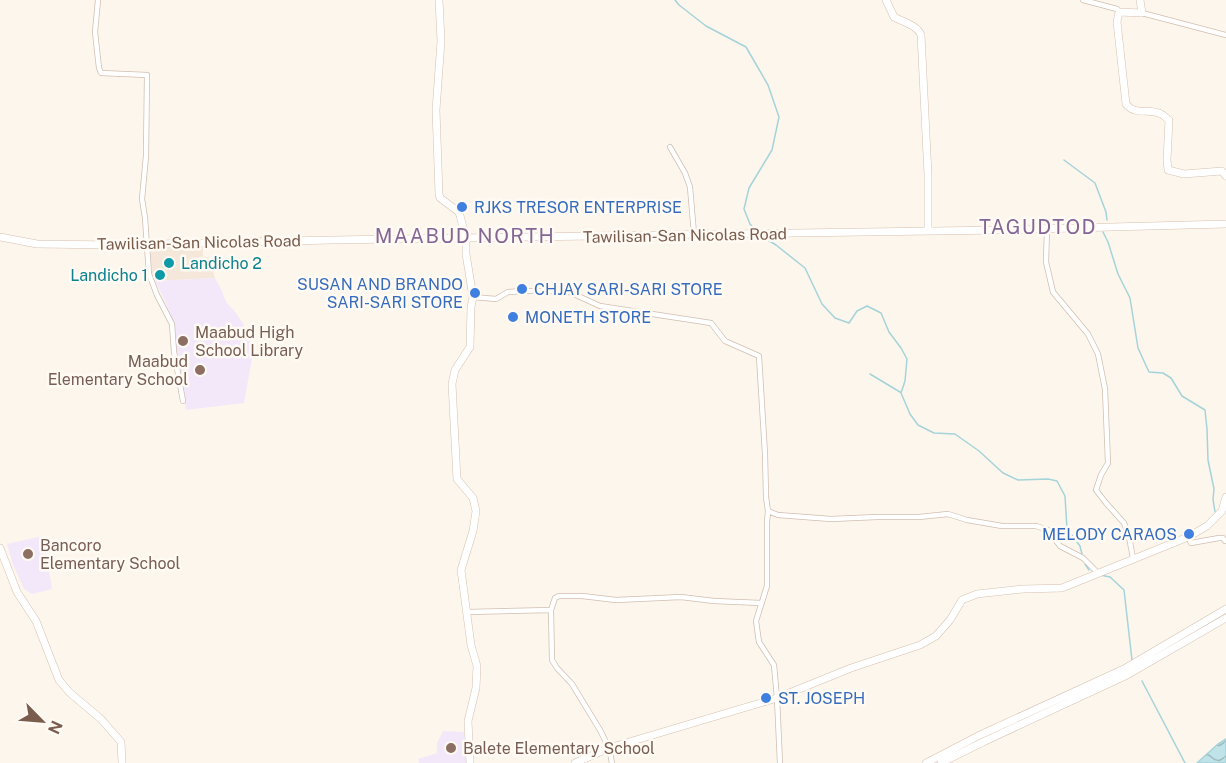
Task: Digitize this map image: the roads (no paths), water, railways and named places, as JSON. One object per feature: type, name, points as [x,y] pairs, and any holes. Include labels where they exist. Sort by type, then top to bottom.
[{"type":"street","points":[[98,0],[95,32],[101,73],[147,75],[146,156],[142,198],[150,274],[172,324],[174,352],[183,401]]},
{"type":"street","points":[[439,0],[441,41],[436,110],[439,194],[440,198],[459,212],[466,238],[466,254],[473,297],[470,347],[454,370],[452,384],[457,479],[473,498],[476,512],[473,531],[461,570],[471,645],[477,666],[476,688],[468,721],[470,763]]},
{"type":"street","points":[[886,0],[894,17],[914,27],[921,35],[928,175],[928,231]]},
{"type":"street","points":[[1083,0],[1117,9],[1119,12],[1142,13],[1226,35]]},
{"type":"street","points":[[1140,0],[1142,13]]},
{"type":"street","points":[[1119,12],[1117,22],[1126,104],[1135,111],[1160,113],[1169,120],[1168,170],[1184,174],[1222,171],[1226,176]]},
{"type":"street","points":[[670,147],[685,172],[690,187],[694,234]]},
{"type":"street","name":"Tawilisan-San Nicolas Road","points":[[0,237],[37,244],[115,245],[1226,224]]},
{"type":"street","points":[[1047,229],[1046,262],[1053,292],[1088,334],[1098,354],[1105,389],[1108,463],[1096,490],[1124,522],[1133,558]]},
{"type":"street","points":[[473,297],[496,299],[508,292],[567,291],[600,306],[711,323],[725,341],[759,356],[768,511],[767,586],[756,621],[759,642],[774,665],[780,763]]},
{"type":"street","points":[[575,763],[609,748],[777,698],[851,668],[920,645],[936,636],[950,620],[962,600],[977,594],[1062,588],[1188,537],[1207,526],[1222,511],[1226,497]]},
{"type":"street","points":[[768,511],[778,515],[831,519],[919,518],[948,514],[1002,526],[1036,526],[1048,530],[1060,546],[1083,558],[1098,573]]},
{"type":"street","points":[[1188,537],[1191,543],[1219,538],[1225,541]]},
{"type":"street","points":[[0,548],[17,592],[36,621],[59,680],[70,693],[101,719],[121,742],[122,763]]},
{"type":"street","points":[[612,763],[609,748],[600,730],[572,684],[552,660],[551,610],[555,598],[582,596],[616,600],[681,597],[761,603]]},
{"type":"street","points":[[941,763],[1128,675],[1137,666],[1226,609]]},
{"type":"street","points":[[466,612],[551,610]]},
{"type":"street","points":[[926,763],[980,735],[1137,666],[1226,618]]},
{"type":"water","points":[[1226,739],[1226,763],[1197,763],[1218,744]]},
{"type":"waterway","points":[[675,0],[706,26],[746,47],[768,85],[779,117],[772,150],[749,188],[744,209],[755,230]]},
{"type":"waterway","points":[[1064,160],[1095,183],[1107,220]]},
{"type":"waterway","points":[[1103,232],[1118,274],[1130,298],[1138,348],[1149,372],[1163,373],[1171,378],[1182,396],[1205,410],[1208,460],[1214,489],[1215,512]]},
{"type":"waterway","points":[[763,237],[805,268],[822,304],[835,318],[849,323],[857,311],[867,306],[881,313],[889,332],[907,359],[905,381],[901,393],[910,414],[918,425],[934,433],[955,434],[979,451],[1003,473],[1018,480],[1057,481],[1065,496],[1067,529],[1080,546],[1082,554]]},
{"type":"waterway","points":[[870,374],[900,392]]},
{"type":"waterway","points":[[1085,564],[1089,570]]},
{"type":"waterway","points":[[1100,575],[1110,577],[1124,590],[1132,660]]},
{"type":"waterway","points":[[1142,681],[1185,763]]},
{"type":"place","name":"RJKS TRESOR ENTERPRISE","points":[[462,207]]},
{"type":"place","name":"Landicho 2","points":[[169,263]]},
{"type":"place","name":"Landicho 1","points":[[160,275]]},
{"type":"place","name":"CHJAY SARI-SARI STORE","points":[[522,289]]},
{"type":"place","name":"SUSAN AND BRANDO SARI-SARI STORE","points":[[475,293]]},
{"type":"place","name":"MONETH STORE","points":[[513,317]]},
{"type":"place","name":"Maabud High School Library","points":[[183,341]]},
{"type":"place","name":"Maabud Elementary School","points":[[200,370]]},
{"type":"place","name":"MELODY CARAOS","points":[[1189,534]]},
{"type":"place","name":"Bancoro Elementary School","points":[[28,554]]},
{"type":"place","name":"ST. JOSEPH","points":[[766,698]]},
{"type":"place","name":"Balete Elementary School","points":[[451,748]]},
{"type":"district","name":"TAGUDTOD","points":[[1038,227]]},
{"type":"district","name":"MAABUD NORTH","points":[[465,236]]}]
